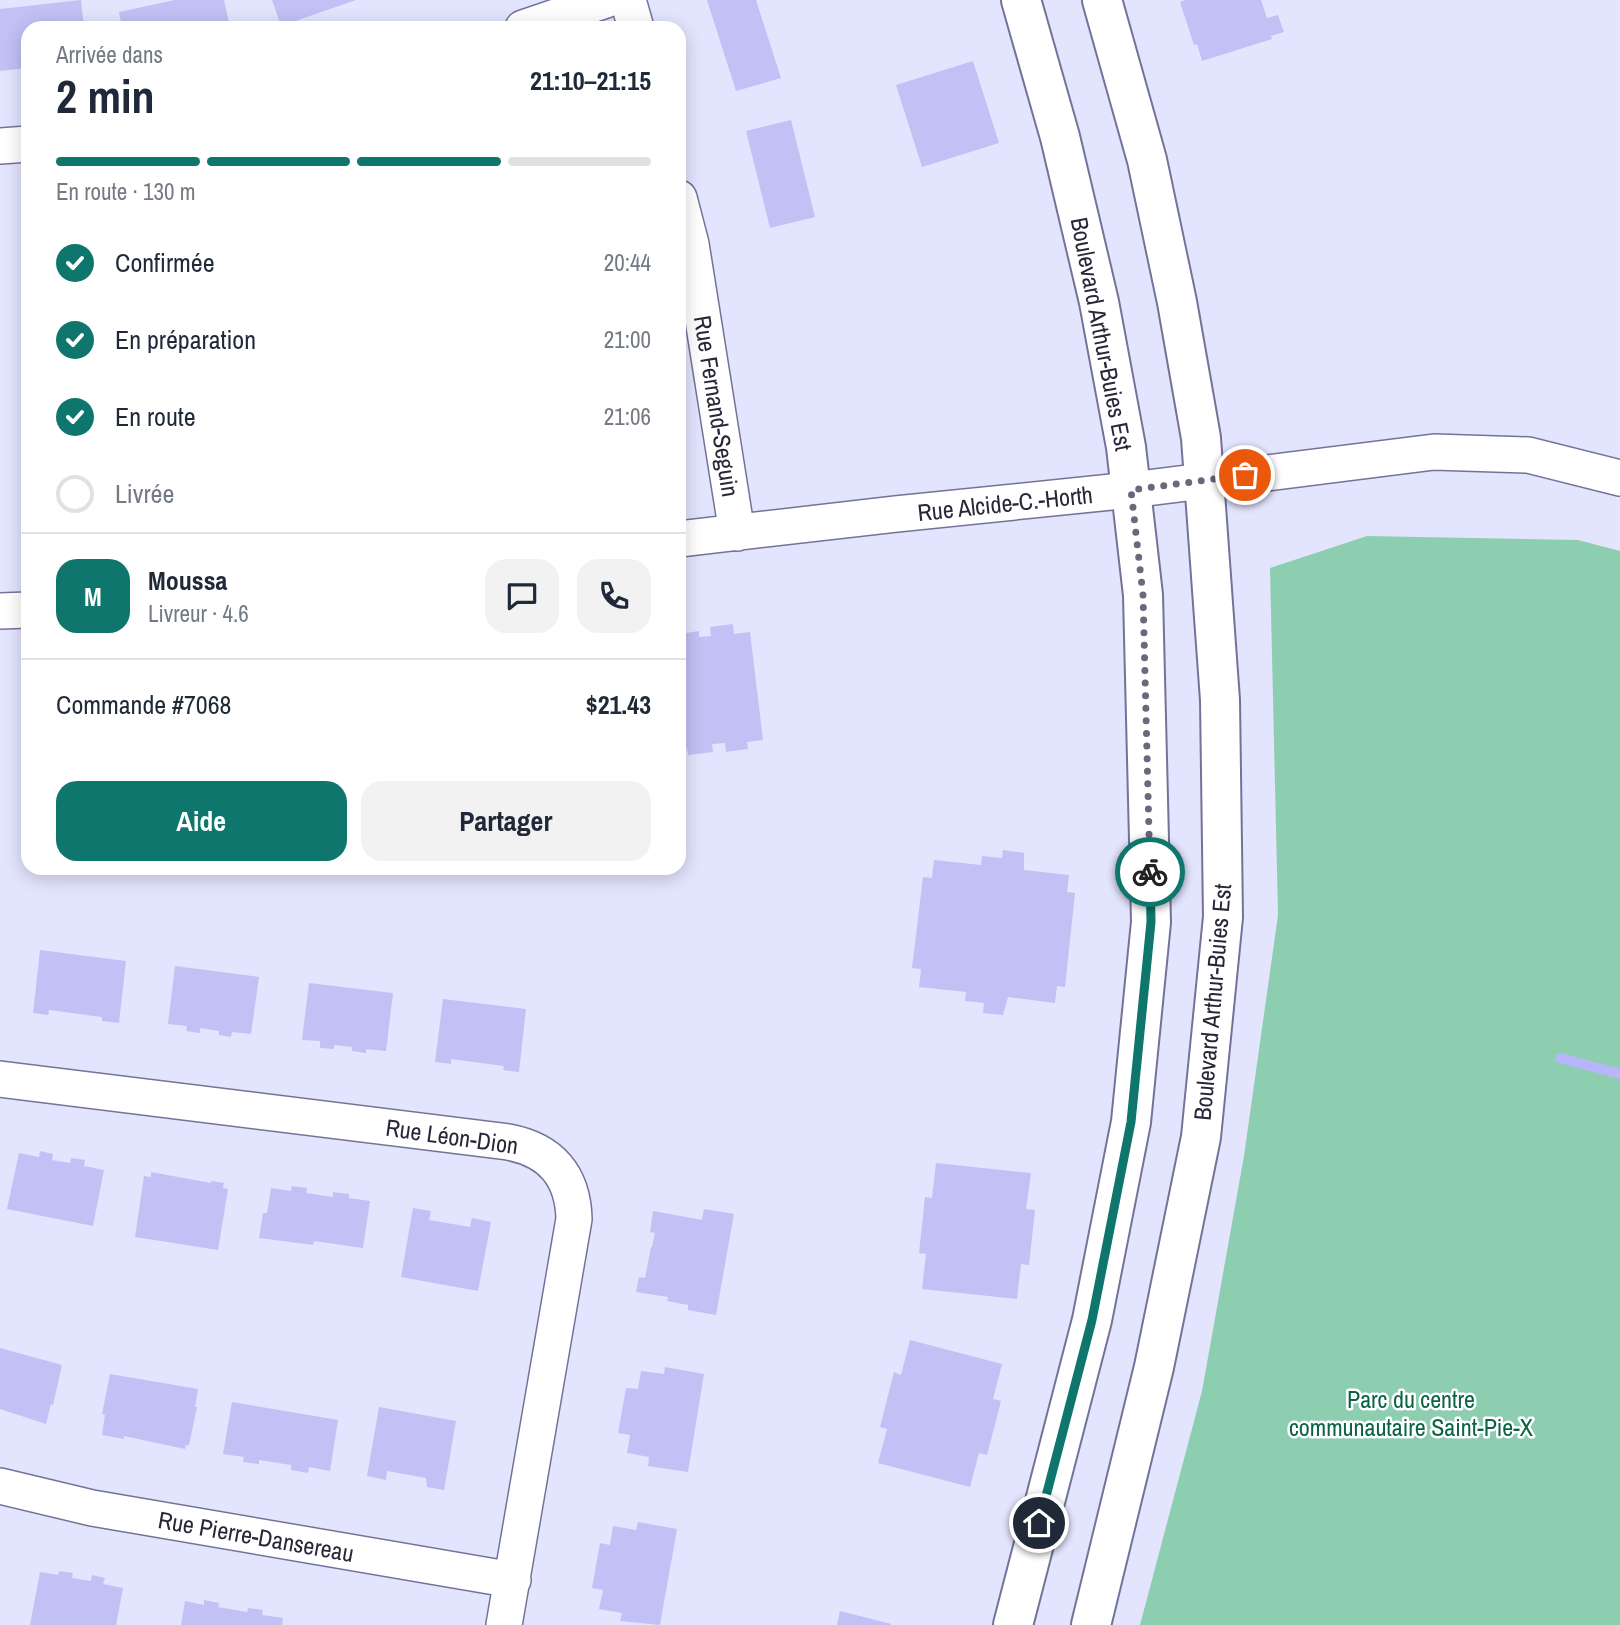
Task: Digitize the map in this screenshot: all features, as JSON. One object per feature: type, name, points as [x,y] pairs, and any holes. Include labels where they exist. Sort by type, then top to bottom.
[{"type":"street","points":[[544,21],[606,0]]},
{"type":"street","points":[[628,0],[634,21]]},
{"type":"street","name":"Boulevard Arthur-Buies Est","points":[[1013,1625],[1092,1320],[1131,1122],[1151,922],[1143,595],[1126,447],[1099,302],[1060,137],[1021,0]]},
{"type":"street","name":"Boulevard Arthur-Buies Est","points":[[1091,1625],[1154,1367],[1201,1137],[1223,917],[1220,700],[1201,438],[1177,302],[1150,173],[1102,0]]},
{"type":"street","points":[[0,146],[21,144]]},
{"type":"street","name":"Rue Fernand-Seguin","points":[[686,225],[737,533]]},
{"type":"street","name":"Rue Alcide-C.-Horth","points":[[686,538],[1131,490],[1434,452],[1528,454],[1620,478]]},
{"type":"street","points":[[0,611],[21,610]]},
{"type":"street","name":"Rue Léon-Dion","points":[[0,1079],[508,1142],[533,1149],[560,1170],[574,1203],[574,1219],[504,1625]]},
{"type":"street","name":"Rue Pierre-Dansereau","points":[[0,1486],[92,1508],[513,1580]]},
{"type":"green space","name":"Parc du centre communautaire Saint-Pie-X","points":[[1367,536],[1578,540],[1620,551],[1620,1625],[1140,1625],[1202,1391],[1244,1156],[1278,915],[1270,568]]},
{"type":"building","points":[[81,0],[83,21],[21,21],[21,69],[0,71],[0,9]]},
{"type":"building","points":[[175,0],[224,0],[228,21],[121,21],[119,12]]},
{"type":"building","points":[[272,0],[356,0],[295,21],[279,21]]},
{"type":"building","points":[[707,0],[756,0],[781,78],[736,91]]},
{"type":"building","points":[[1261,0],[1267,18],[1278,15],[1284,32],[1271,36],[1272,39],[1202,61],[1180,2]]},
{"type":"building","points":[[973,61],[999,143],[922,167],[896,85]]},
{"type":"building","points":[[791,120],[815,217],[770,228],[746,131]]},
{"type":"building","points":[[733,624],[734,634],[750,632],[763,740],[747,742],[748,749],[726,752],[725,743],[712,744],[713,752],[688,755],[686,633],[699,631],[699,637],[711,636],[710,627]]},
{"type":"building","points":[[1003,850],[1024,853],[1024,870],[1069,875],[1067,892],[1075,893],[1065,987],[1057,986],[1055,1003],[1008,997],[1003,1015],[983,1013],[984,1003],[965,1001],[966,992],[919,987],[921,969],[912,968],[923,877],[932,878],[934,860],[981,865],[982,856],[1002,858]]},
{"type":"building","points":[[40,950],[126,961],[119,1023],[102,1021],[102,1017],[49,1010],[48,1015],[33,1013]]},
{"type":"building","points":[[175,966],[259,977],[251,1034],[232,1032],[231,1037],[219,1035],[219,1031],[200,1028],[200,1033],[186,1031],[187,1026],[168,1024]]},
{"type":"building","points":[[309,983],[393,993],[386,1051],[366,1049],[366,1053],[352,1051],[352,1047],[334,1045],[334,1049],[320,1048],[320,1041],[302,1040]]},
{"type":"building","points":[[443,999],[526,1009],[519,1072],[503,1070],[504,1066],[451,1059],[451,1064],[435,1062]]},
{"type":"building","points":[[40,1151],[53,1154],[52,1160],[70,1163],[71,1158],[85,1160],[84,1166],[104,1170],[93,1226],[7,1209],[19,1153],[39,1157]]},
{"type":"building","points":[[936,1163],[1031,1173],[1026,1209],[1035,1210],[1029,1265],[1021,1264],[1017,1299],[922,1289],[926,1254],[919,1253],[925,1197],[932,1198]]},
{"type":"building","points":[[151,1172],[224,1183],[223,1188],[228,1189],[218,1250],[135,1237],[144,1176],[151,1177]]},
{"type":"building","points":[[292,1186],[307,1188],[306,1193],[333,1197],[333,1192],[349,1194],[349,1198],[370,1201],[363,1248],[314,1241],[313,1245],[259,1238],[271,1188],[291,1191]]},
{"type":"building","points":[[413,1208],[431,1211],[429,1220],[470,1227],[472,1218],[491,1222],[478,1291],[401,1277]]},
{"type":"building","points":[[704,1209],[734,1214],[716,1315],[688,1310],[688,1305],[667,1301],[668,1297],[636,1292],[639,1277],[645,1278],[655,1233],[650,1232],[653,1211],[702,1220]]},
{"type":"building","points":[[910,1340],[1002,1364],[993,1399],[1001,1401],[987,1455],[979,1453],[970,1487],[878,1463],[887,1429],[880,1427],[894,1372],[901,1375]]},
{"type":"building","points":[[0,1348],[62,1365],[46,1424],[0,1409]]},
{"type":"building","points":[[665,1367],[704,1374],[688,1472],[648,1466],[649,1457],[627,1453],[630,1435],[618,1433],[626,1388],[638,1389],[641,1371],[664,1374]]},
{"type":"building","points":[[110,1374],[198,1389],[189,1445],[186,1445],[185,1449],[124,1436],[124,1439],[102,1435],[105,1415],[102,1414]]},
{"type":"building","points":[[232,1402],[338,1420],[330,1471],[309,1467],[308,1473],[291,1470],[291,1465],[259,1460],[259,1464],[243,1462],[244,1457],[223,1454]]},
{"type":"building","points":[[379,1407],[456,1421],[444,1490],[427,1487],[426,1478],[387,1471],[386,1480],[367,1476]]},
{"type":"building","points":[[638,1522],[677,1529],[660,1625],[620,1621],[622,1613],[599,1609],[603,1590],[592,1588],[600,1543],[610,1545],[613,1526],[636,1530]]},
{"type":"building","points":[[59,1571],[73,1573],[72,1578],[91,1581],[92,1575],[105,1578],[103,1584],[123,1588],[116,1625],[30,1625],[40,1572],[58,1575]]},
{"type":"building","points":[[204,1600],[219,1603],[218,1607],[247,1612],[248,1608],[263,1610],[262,1615],[283,1618],[282,1625],[181,1625],[185,1601],[204,1605]]},
{"type":"building","points":[[840,1611],[891,1624],[891,1625],[837,1625]]},
{"type":"waterway","points":[[1560,1058],[1620,1074]]},
{"type":"way so far","points":[[1150,872],[1143,595],[1131,490],[1245,475]]},
{"type":"route","points":[[1039,1523],[1092,1320],[1131,1122],[1151,922],[1150,872]]}]
